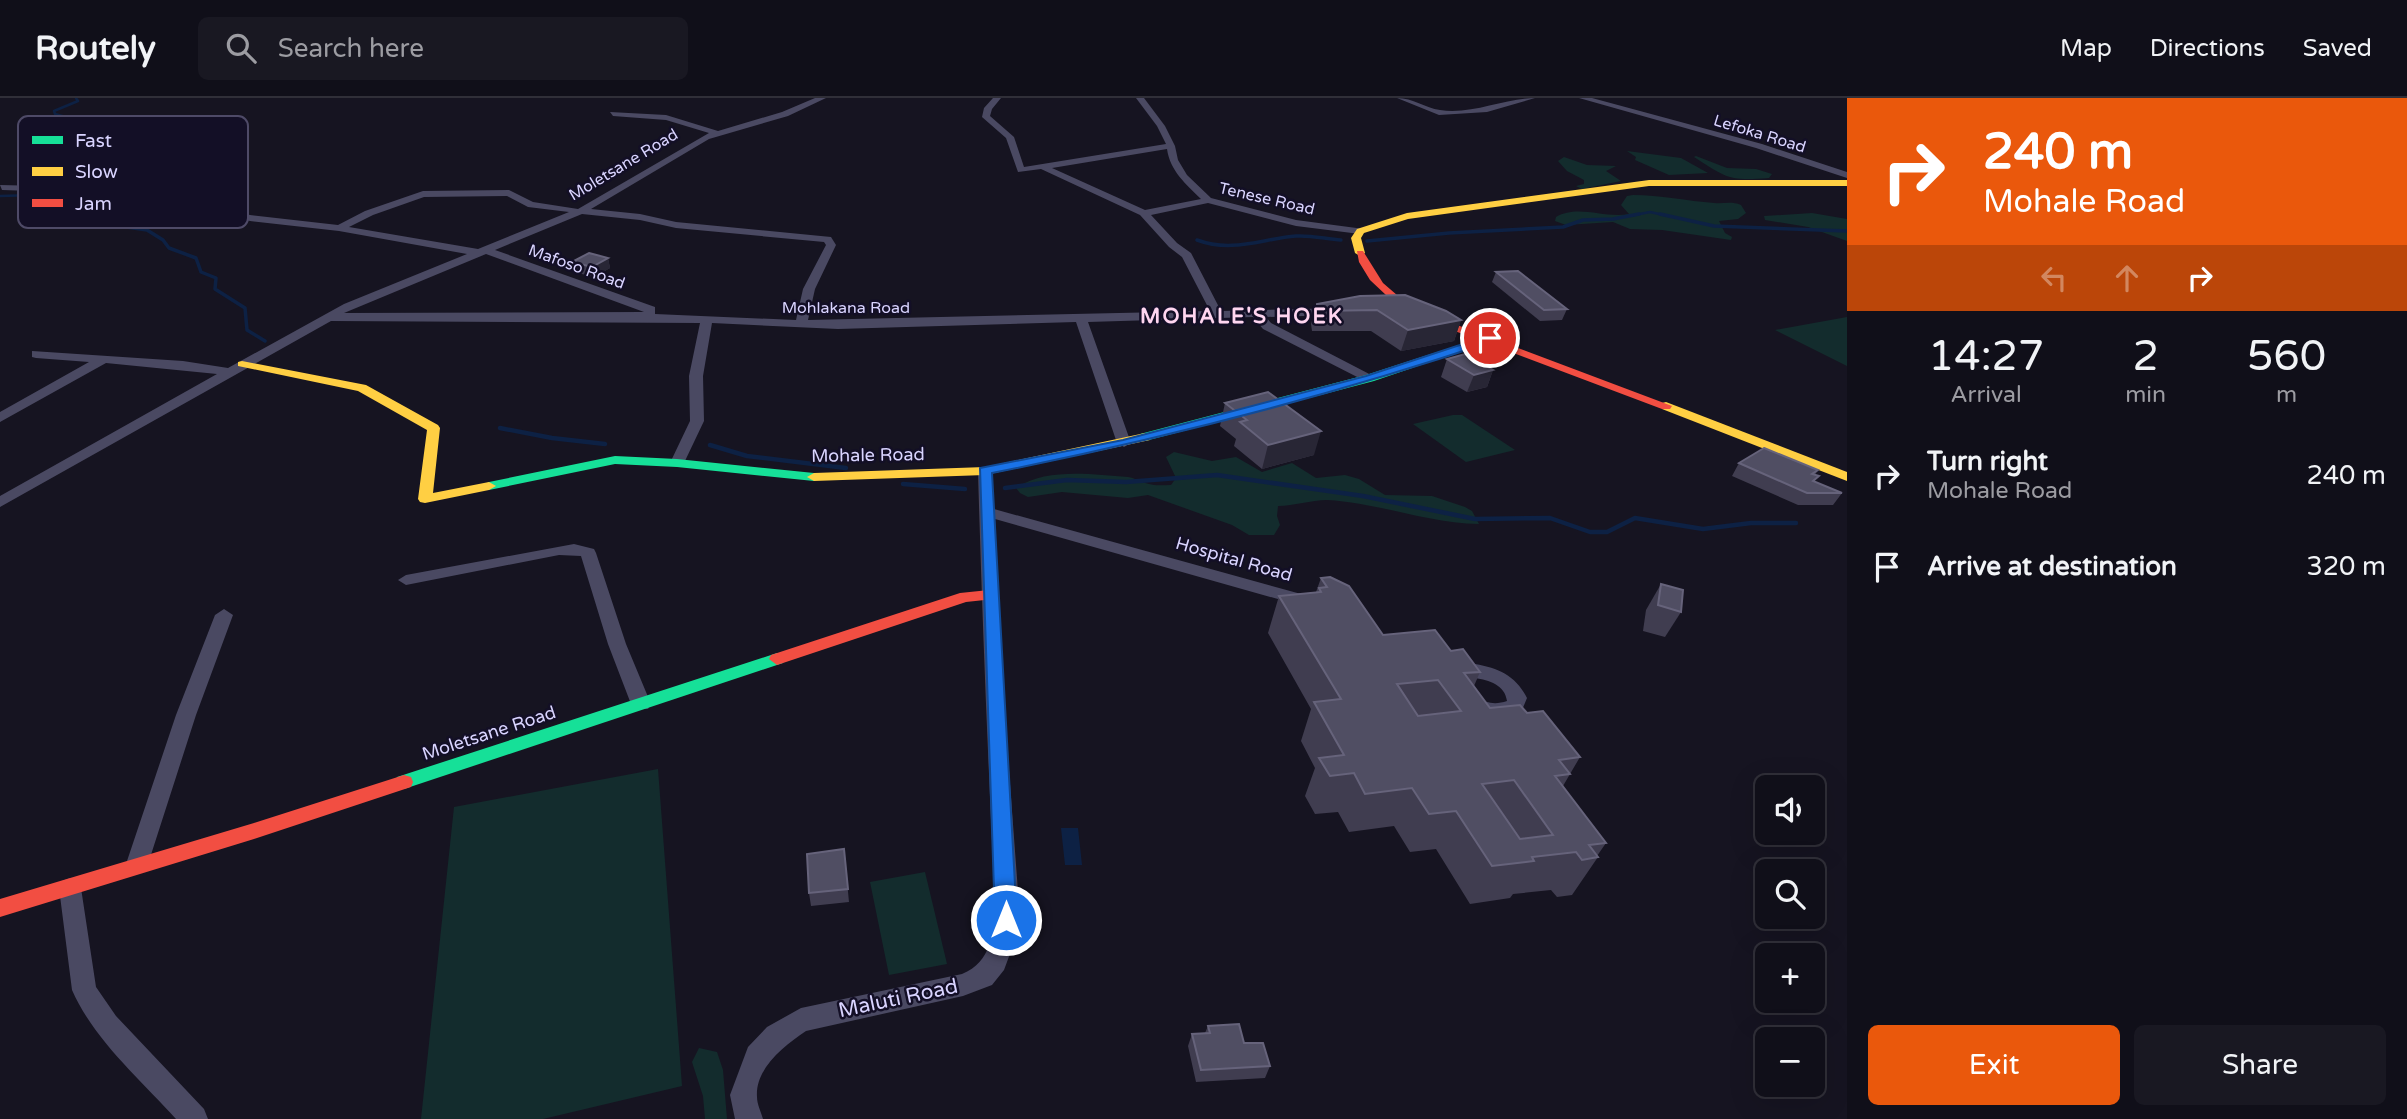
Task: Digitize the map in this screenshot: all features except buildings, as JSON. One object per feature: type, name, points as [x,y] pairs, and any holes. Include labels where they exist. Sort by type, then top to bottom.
[{"type":"street","name":"Moletsane Road","points":[[0,502],[328,317],[386,289],[579,212],[687,145],[716,133],[785,114],[822,98]]},
{"type":"street","points":[[997,98],[988,108],[986,117],[1010,137],[1021,170],[1171,146]]},
{"type":"street","name":"Tenese Road","points":[[1140,98],[1161,126],[1171,146],[1173,160],[1184,177],[1208,200],[1296,223],[1360,231]]},
{"type":"street","points":[[1401,98],[1439,113],[1487,110],[1531,98]]},
{"type":"street","name":"Lefoka Road","points":[[1583,98],[1746,142],[1847,175]]},
{"type":"street","points":[[613,114],[664,118],[716,133]]},
{"type":"street","points":[[1045,168],[1144,213],[1173,245],[1187,255],[1217,314]]},
{"type":"street","points":[[1847,183],[1649,183],[1407,216],[1360,231],[1356,238],[1364,266],[1386,302],[1392,301],[1414,309],[1847,477]]},
{"type":"street","points":[[2,187],[18,188]]},
{"type":"street","points":[[339,228],[423,194],[509,193],[531,205],[568,208],[579,212],[640,217],[677,225],[827,239],[831,246],[809,289],[801,324]]},
{"type":"street","points":[[1144,213],[1208,200]]},
{"type":"street","points":[[248,217],[339,228],[483,251]]},
{"type":"street","name":"Mafoso Road","points":[[483,251],[651,310],[648,317]]},
{"type":"street","points":[[1414,309],[1463,339]]},
{"type":"street","name":"Mohlakana Road","points":[[328,317],[648,317],[801,324],[1258,315],[1352,310]]},
{"type":"street","points":[[1258,315],[1267,326],[1370,378]]},
{"type":"street","points":[[1081,319],[1124,443]]},
{"type":"street","points":[[677,463],[697,421],[696,376],[707,320]]},
{"type":"street","name":"Mohale Road","points":[[235,368],[362,388],[434,428],[425,499],[615,460],[677,463],[828,478],[985,471],[1124,443],[1370,378],[1463,339],[1488,339]]},
{"type":"street","points":[[36,354],[235,368]]},
{"type":"street","points":[[0,418],[102,360]]},
{"type":"street","name":"Maluti Road","points":[[749,1119],[743,1095],[757,1056],[775,1036],[801,1020],[963,985],[982,977],[1002,949],[1007,905],[989,595],[985,471]]},
{"type":"street","name":"Hospital Road","points":[[986,512],[1322,606]]},
{"type":"street","points":[[406,580],[559,550],[574,549],[588,553],[617,644],[641,704]]},
{"type":"street","name":"Moletsane Road","points":[[0,908],[70,888],[137,864],[254,831],[965,597],[989,595]]},
{"type":"street","points":[[137,864],[186,715],[224,615]]},
{"type":"street","points":[[70,888],[84,990],[107,1025],[194,1119]]},
{"type":"green space","points":[[1627,151],[1681,158],[1708,173],[1669,175],[1635,160],[1636,157]]},
{"type":"green space","points":[[1564,157],[1587,165],[1616,166],[1606,171],[1621,181],[1582,189],[1576,186],[1584,184],[1584,180],[1567,171],[1558,161]]},
{"type":"green space","points":[[1694,157],[1727,168],[1756,169],[1772,174],[1769,178],[1736,178],[1714,170]]},
{"type":"green space","points":[[1627,196],[1734,203],[1741,205],[1746,213],[1738,219],[1719,221],[1725,233],[1732,237],[1731,240],[1662,230],[1630,229],[1613,222],[1566,225],[1555,221],[1556,217],[1564,213],[1573,212],[1629,214],[1621,205]]},
{"type":"green space","points":[[1812,213],[1847,219],[1847,241],[1808,227],[1765,220],[1764,216]]},
{"type":"green space","points":[[1847,317],[1847,366],[1775,330]]},
{"type":"green space","points":[[1462,415],[1515,450],[1466,462],[1413,424]]},
{"type":"green space","points":[[1174,452],[1212,461],[1236,457],[1262,472],[1292,463],[1316,478],[1345,475],[1359,479],[1385,495],[1432,496],[1465,507],[1472,511],[1479,524],[1321,500],[1278,506],[1280,525],[1274,535],[1249,535],[1232,525],[1148,495],[1128,498],[1062,492],[1028,497],[1016,488],[1042,477],[1071,474],[1128,477],[1151,485],[1171,485],[1176,478],[1166,457]]},
{"type":"green space","points":[[658,769],[682,1086],[543,1119],[421,1119],[454,807]]},
{"type":"green space","points":[[925,872],[947,964],[889,975],[870,882]]},
{"type":"green space","points":[[699,1048],[717,1052],[723,1070],[727,1119],[705,1119],[703,1096],[692,1062]]},
{"type":"water","points":[[1061,828],[1078,828],[1082,865],[1065,865]]},
{"type":"waterway","points":[[62,116],[54,111],[78,101],[76,98]]},
{"type":"waterway","points":[[0,196],[18,196]]},
{"type":"waterway","points":[[1630,216],[1650,212],[1668,216]]},
{"type":"waterway","points":[[1367,241],[1449,233],[1563,227],[1583,220],[1613,219],[1639,214]]},
{"type":"waterway","points":[[1660,214],[1714,226],[1847,231]]},
{"type":"waterway","points":[[133,228],[147,230],[163,240],[169,248],[196,258],[201,272],[216,278],[215,289],[245,308],[247,330],[265,341]]},
{"type":"waterway","points":[[1197,240],[1222,245],[1296,236],[1341,240]]},
{"type":"waterway","points":[[500,428],[605,444]]},
{"type":"waterway","points":[[710,445],[747,456],[846,468]]},
{"type":"waterway","points":[[1005,488],[1067,480],[1126,482],[1217,475],[1363,496],[1475,519],[1550,518],[1590,532],[1607,532],[1635,518],[1703,529],[1751,523],[1796,523]]},
{"type":"waterway","points":[[903,484],[965,489]]},
{"type":"traffic: fast","points":[[1145,437],[1370,378],[1490,338]]},
{"type":"traffic: fast","points":[[489,486],[615,460],[677,463],[814,477]]},
{"type":"traffic: fast","points":[[404,782],[777,659]]},
{"type":"traffic: slow","points":[[1360,253],[1356,238],[1360,231],[1407,216],[1649,183],[1847,183]]},
{"type":"traffic: slow","points":[[242,364],[362,388],[434,428],[425,499],[489,486]]},
{"type":"traffic: slow","points":[[1666,406],[1847,477]]},
{"type":"traffic: slow","points":[[814,477],[985,471],[1145,437]]},
{"type":"traffic: jam","points":[[1360,253],[1368,270],[1380,285],[1408,310],[1666,406]]},
{"type":"traffic: jam","points":[[777,659],[965,597],[989,595]]},
{"type":"traffic: jam","points":[[0,908],[254,831],[404,782]]},
{"type":"district","name":"MOHALE'S HOEK","points":[[1242,316]]},
{"type":"route","points":[[1006,920],[985,471],[1124,443],[1210,418],[1370,378],[1490,338]]}]
